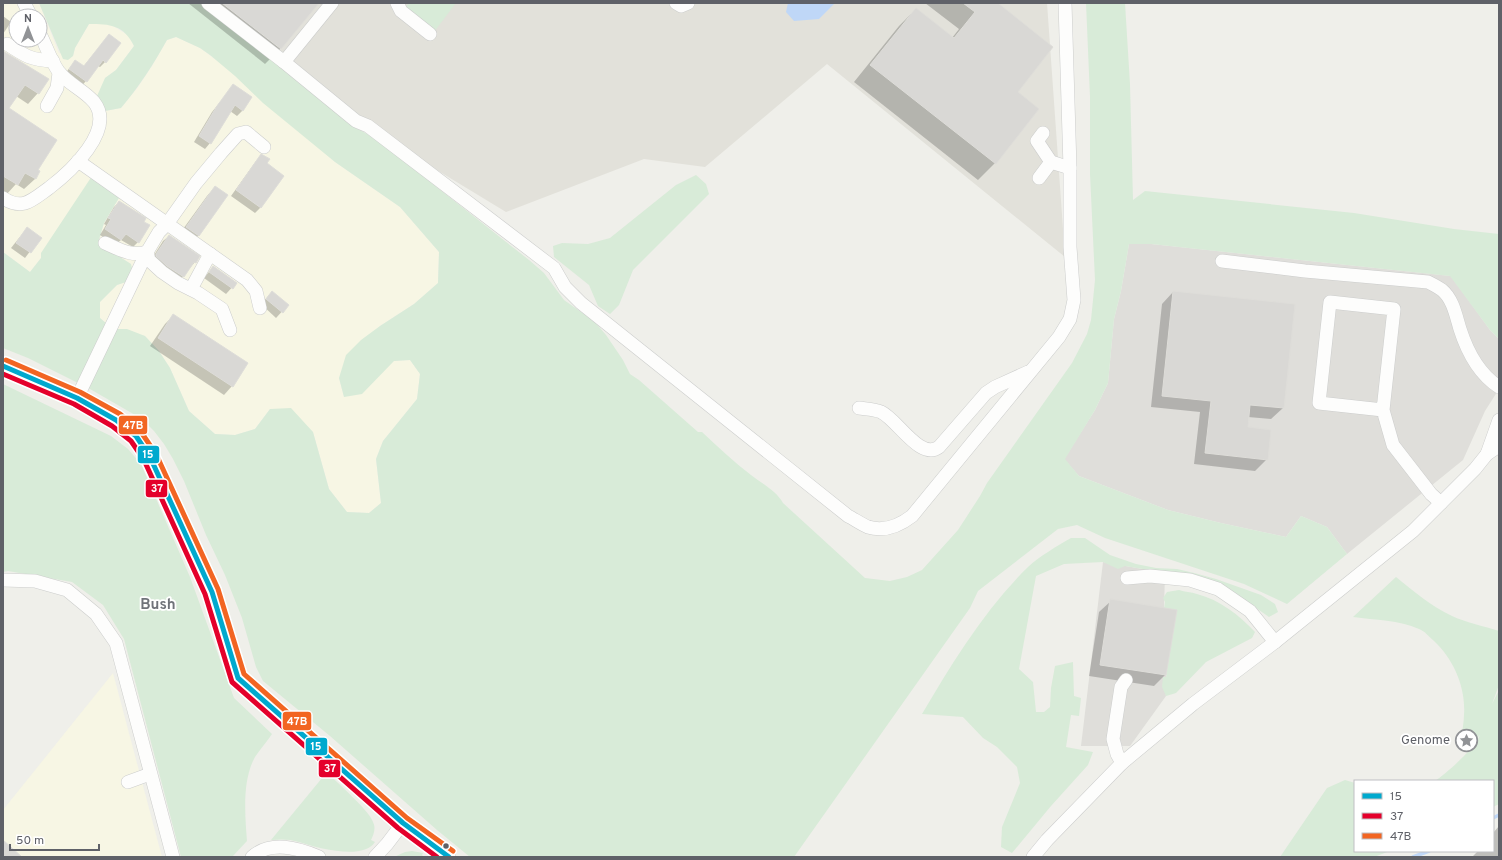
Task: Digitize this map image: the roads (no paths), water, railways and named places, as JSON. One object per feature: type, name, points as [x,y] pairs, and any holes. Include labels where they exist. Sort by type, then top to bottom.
[{"type":"street","points":[[208,3],[284,62],[356,122],[368,126],[554,268],[565,287],[581,303],[848,516],[868,527],[886,529],[902,524],[912,516],[1059,337],[1070,319],[1074,300],[1070,248],[1070,168],[1065,3]]},
{"type":"street","points":[[284,62],[332,3]]},
{"type":"street","points":[[397,3],[401,11],[430,34]]},
{"type":"street","points":[[676,3],[681,6],[688,3]]},
{"type":"street","points":[[7,44],[25,56],[56,67]]},
{"type":"street","points":[[3,198],[12,203],[29,203],[53,185],[86,154],[100,123],[99,110],[93,101],[56,67],[47,48]]},
{"type":"street","points":[[48,106],[57,88],[56,67]]},
{"type":"street","points":[[77,398],[147,252],[159,232],[168,224],[196,183],[238,134],[246,132],[264,147]]},
{"type":"street","points":[[1043,133],[1037,142],[1051,162],[1070,168]]},
{"type":"street","points":[[78,161],[247,280],[256,291],[260,308]]},
{"type":"street","points":[[1039,178],[1051,162]]},
{"type":"street","points":[[105,242],[129,253],[139,254],[147,252]]},
{"type":"street","points":[[147,252],[149,260],[154,265],[178,283],[222,309],[230,330]]},
{"type":"street","points":[[191,290],[210,254]]},
{"type":"street","points":[[1222,261],[1305,271],[1428,282],[1442,290],[1453,305],[1461,331],[1477,365],[1491,382],[1499,388]]},
{"type":"street","points":[[1383,410],[1319,403],[1330,302],[1394,309],[1383,410],[1393,445],[1431,494],[1441,503]]},
{"type":"street","points":[[3,366],[77,398],[116,420],[136,436],[150,457],[212,592],[238,678],[403,823],[449,857]]},
{"type":"street","points":[[859,408],[881,412],[917,444],[929,451],[935,450],[986,393],[995,387],[1032,370]]},
{"type":"street","points":[[1487,454],[1499,420]]},
{"type":"street","points":[[1033,857],[1047,840],[1122,764],[1193,704],[1275,642],[1413,531],[1487,454],[1499,446]]},
{"type":"street","points":[[1127,578],[1150,576],[1190,580],[1218,589],[1250,611],[1275,642]]},
{"type":"street","points":[[3,580],[36,581],[67,590],[96,614],[116,643],[173,857]]},
{"type":"street","points":[[1122,764],[1117,754],[1114,739],[1121,687],[1126,680]]},
{"type":"street","points":[[128,782],[150,774]]},
{"type":"street","points":[[375,857],[403,823]]},
{"type":"street","points":[[252,857],[264,850],[276,847],[290,847],[319,857]]},
{"type":"water","points":[[788,3],[835,3],[819,19],[794,21],[786,12]]},
{"type":"waterway","points":[[1494,818],[1499,815]]},
{"type":"waterway","points":[[1413,857],[1426,852]]},
{"type":"place","name":"Genome","points":[[1466,741]]},
{"type":"district","name":"Bush","points":[[158,605]]}]
